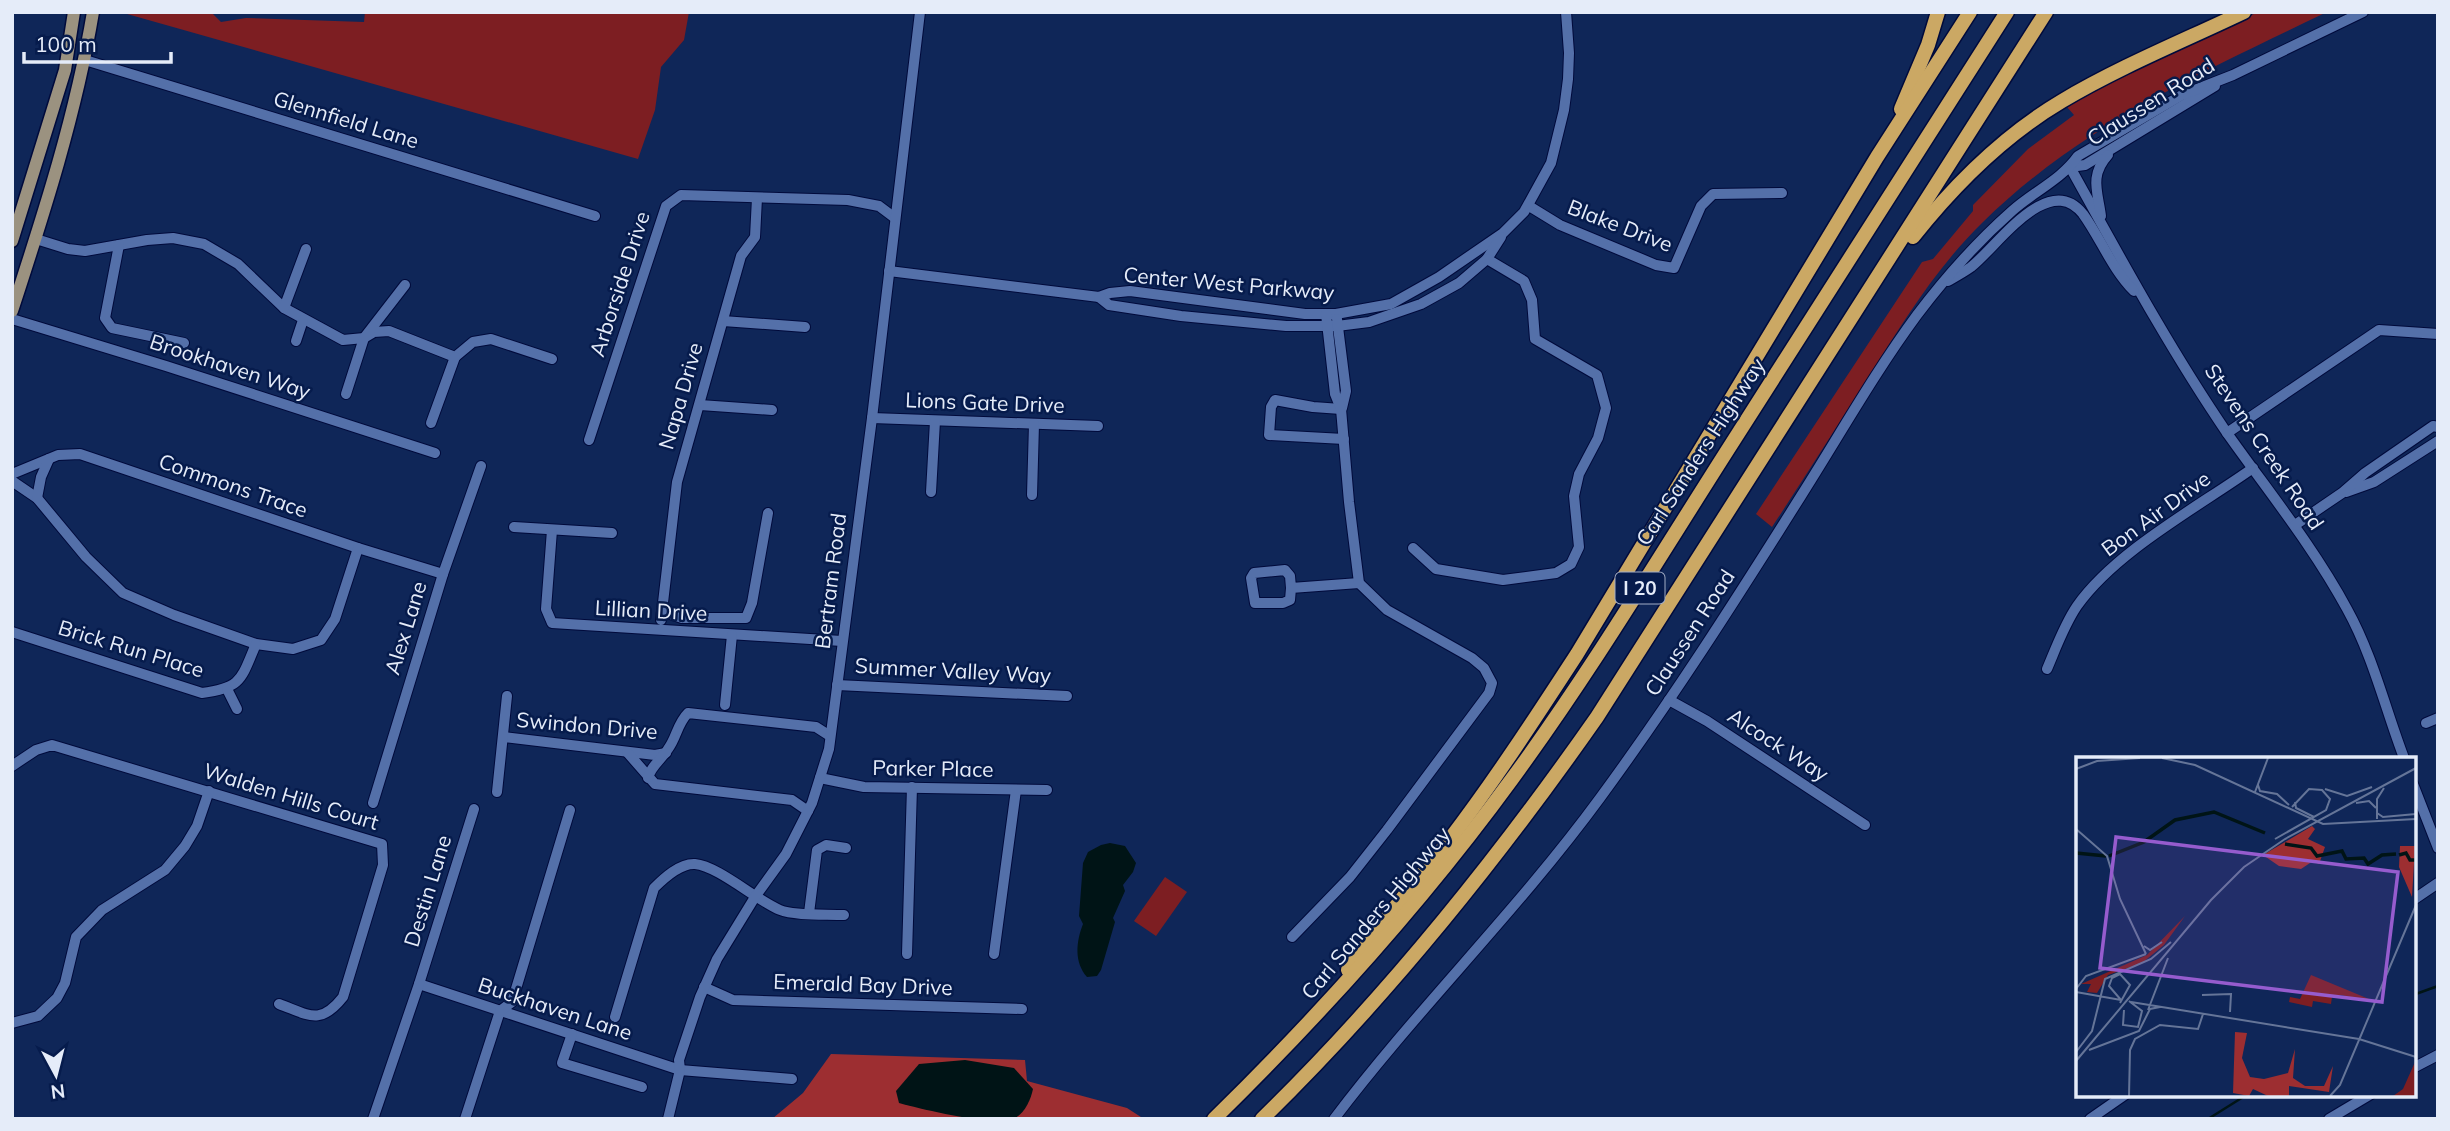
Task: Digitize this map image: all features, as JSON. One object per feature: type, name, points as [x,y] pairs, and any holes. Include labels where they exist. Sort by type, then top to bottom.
[{"type":"highway","points":[[1877,157],[1911,86],[1938,12]]},
{"type":"highway","points":[[1318,1014],[1365,944],[1450,839],[1577,654],[1877,157],[1970,12]]},
{"type":"highway","name":"Carl Sanders Highway","points":[[1214,1119],[1318,1014],[1388,935],[1445,867],[1510,782],[1570,696],[2007,12]]},
{"type":"highway","name":"I 20","points":[[1262,1119],[1395,980],[1473,886],[1547,788],[1597,717],[2046,12]]},
{"type":"highway","points":[[1866,295],[1953,188],[2018,131],[2061,102],[2244,12]]},
{"type":"main road","points":[[12,241],[65,70],[74,12]]},
{"type":"main road","points":[[12,311],[61,153],[85,60],[93,12]]},
{"type":"street","name":"Bertram Road","points":[[667,1119],[680,1070],[679,1060],[704,987],[755,897],[786,854],[808,811],[820,778],[830,736],[872,418],[920,12]]},
{"type":"street","name":"Center West Parkway","points":[[1099,297],[1109,305],[1181,316],[1286,326],[1332,320],[1391,304],[1412,294],[1503,233],[1529,206],[1551,163],[1564,110],[1569,53],[1566,12]]},
{"type":"street","points":[[2233,75],[2363,12]]},
{"type":"street","name":"Glennfield Lane","points":[[85,60],[595,216]]},
{"type":"street","name":"Claussen Road","points":[[2070,167],[2085,165],[2117,147],[2233,75]]},
{"type":"street","name":"Claussen Road","points":[[1334,1119],[1382,1057],[1535,881],[1600,799],[1669,700],[1763,556],[1895,347],[1941,285],[2013,210],[2070,167],[2078,156],[2182,95],[2233,75]]},
{"type":"street","points":[[2102,224],[2095,187],[2099,165],[2117,147]]},
{"type":"street","name":"Stevens Creek Road","points":[[2070,167],[2143,300],[2227,433],[2295,525],[2347,610],[2376,673],[2403,757]]},
{"type":"street","name":"Blake Drive","points":[[1529,206],[1560,225],[1656,265],[1674,268],[1701,206],[1713,194],[1782,193]]},
{"type":"street","name":"Arborside Drive","points":[[589,440],[666,206],[681,195],[848,200],[879,206],[895,218]]},
{"type":"street","name":"Napa Drive","points":[[757,198],[755,237],[741,256],[677,482],[661,616],[746,618],[752,603],[768,513]]},
{"type":"street","points":[[1941,285],[1972,267],[1999,237],[2041,204],[2059,200],[2073,204],[2083,215],[2123,280],[2143,300]]},
{"type":"street","name":"Center West Parkway","points":[[889,271],[1099,297],[1110,293],[1130,292],[1332,320],[1369,322],[1422,304],[1459,283],[1487,259],[1503,233]]},
{"type":"street","points":[[36,239],[68,249],[85,251],[173,238],[204,244],[238,264],[284,308],[343,340],[389,331],[455,357]]},
{"type":"street","points":[[119,245],[105,318],[112,328],[184,344]]},
{"type":"street","points":[[284,308],[306,249]]},
{"type":"street","points":[[1413,548],[1436,569],[1503,580],[1556,573],[1571,564],[1578,547],[1574,496],[1579,474],[1598,438],[1606,408],[1597,375],[1535,339],[1532,300],[1524,281],[1487,259]]},
{"type":"street","points":[[346,394],[364,338],[405,285]]},
{"type":"street","name":"Brookhaven Way","points":[[12,319],[435,453]]},
{"type":"street","points":[[296,341],[303,320]]},
{"type":"street","points":[[1292,937],[1350,877],[1394,822],[1489,693],[1492,683],[1484,668],[1472,658],[1387,610],[1359,583],[1342,409],[1335,394],[1332,320]]},
{"type":"street","points":[[723,321],[805,327]]},
{"type":"street","points":[[2227,433],[2379,330],[2438,334]]},
{"type":"street","points":[[431,423],[455,357],[473,342],[491,339],[552,359]]},
{"type":"street","points":[[1342,409],[1275,400],[1271,407],[1269,435],[1344,439]]},
{"type":"street","points":[[699,405],[772,410]]},
{"type":"street","name":"Lions Gate Drive","points":[[872,418],[1098,426]]},
{"type":"street","points":[[930,492],[935,421]]},
{"type":"street","points":[[1032,495],[1034,424]]},
{"type":"street","points":[[2295,525],[2433,426],[2438,427]]},
{"type":"street","points":[[2342,493],[2374,482],[2438,440]]},
{"type":"street","name":"Commons Trace","points":[[12,474],[58,455],[80,454],[443,574]]},
{"type":"street","points":[[37,498],[41,477],[49,459]]},
{"type":"street","name":"Alex Lane","points":[[373,803],[443,574],[481,466]]},
{"type":"street","name":"Bon Air Drive","points":[[2047,669],[2076,607],[2098,582],[2127,554],[2253,468]]},
{"type":"street","points":[[12,481],[37,498],[86,557],[123,593],[174,615],[256,644],[293,649],[321,640],[335,619],[358,548]]},
{"type":"street","points":[[514,527],[612,533]]},
{"type":"street","name":"Lillian Drive","points":[[552,530],[546,609],[552,622],[842,641]]},
{"type":"street","points":[[1286,570],[1290,576],[1291,588],[1290,600],[1283,603],[1255,603],[1251,578],[1254,573],[1286,570]]},
{"type":"street","points":[[1291,588],[1359,583]]},
{"type":"street","name":"Brick Run Place","points":[[12,632],[202,692],[227,690],[243,675],[256,644]]},
{"type":"street","points":[[725,705],[733,635]]},
{"type":"street","name":"Summer Valley Way","points":[[837,685],[1067,696]]},
{"type":"street","points":[[227,690],[237,709]]},
{"type":"street","points":[[497,792],[507,696]]},
{"type":"street","name":"Alcock Way","points":[[1669,700],[1707,721],[1865,825]]},
{"type":"street","points":[[648,778],[650,770],[667,752],[681,720],[688,713],[816,727],[830,736]]},
{"type":"street","points":[[2426,723],[2438,718]]},
{"type":"street","name":"Swindon Drive","points":[[504,737],[655,755],[667,752]]},
{"type":"street","name":"Walden Hills Court","points":[[12,766],[36,750],[52,745],[382,844],[383,865],[343,997],[335,1008],[322,1016],[310,1015],[279,1004]]},
{"type":"street","points":[[627,752],[656,784],[792,800],[808,811]]},
{"type":"street","name":"Parker Place","points":[[820,778],[863,787],[1047,790]]},
{"type":"street","points":[[907,954],[912,788]]},
{"type":"street","points":[[2415,789],[2438,848]]},
{"type":"street","points":[[994,954],[1016,790]]},
{"type":"street","points":[[12,1023],[38,1016],[57,998],[65,983],[75,937],[102,910],[165,870],[185,846],[197,825],[209,791]]},
{"type":"street","name":"Destin Lane","points":[[373,1119],[474,809]]},
{"type":"street","points":[[465,1119],[500,1011],[512,1002],[570,810]]},
{"type":"street","points":[[809,913],[817,850],[826,845],[846,848]]},
{"type":"street","points":[[615,1017],[654,888],[663,878],[683,866],[695,864],[709,869],[784,912],[844,915]]},
{"type":"street","points":[[2415,899],[2438,883]]},
{"type":"street","name":"Buckhaven Lane","points":[[419,984],[680,1070],[792,1079]]},
{"type":"street","name":"Emerald Bay Drive","points":[[704,987],[733,1000],[1022,1009]]},
{"type":"street","points":[[572,1034],[562,1063],[642,1087]]},
{"type":"street","points":[[2415,1067],[2438,1055]]},
{"type":"street","points":[[2090,1119],[2123,1096]]},
{"type":"street","points":[[2329,1119],[2368,1096]]},
{"type":"shaded area","points":[[120,12],[211,12],[221,22],[246,18],[364,22],[365,12],[689,12],[684,40],[661,67],[655,110],[638,159]]},
{"type":"shaded area","points":[[2258,12],[2327,12],[2146,103],[2060,157],[2020,189],[1965,240],[1921,296],[1772,527],[1756,514],[1922,262],[1933,259],[1973,211],[1973,205],[2028,149],[2074,115],[2067,107],[2096,87]]},
{"type":"shaded area","points":[[1110,843],[1125,846],[1136,863],[1123,885],[1125,891],[1113,918],[1115,922],[1101,970],[1097,976],[1087,977],[1078,958],[1083,924],[1079,916],[1083,863],[1088,852]]},
{"type":"shaded area","points":[[1165,877],[1187,892],[1156,936],[1134,921]]},
{"type":"shaded area","points":[[831,1054],[1025,1060],[1027,1081],[1127,1108],[1144,1119],[772,1119],[803,1093]]},
{"type":"shaded area","points":[[965,1060],[1014,1068],[1033,1089],[1023,1111],[1012,1119],[987,1120],[899,1103],[896,1091],[919,1064]]},
{"type":"waterway","points":[[2415,994],[2438,986]]},
{"type":"waterway","points":[[2208,1119],[2245,1096]]}]
